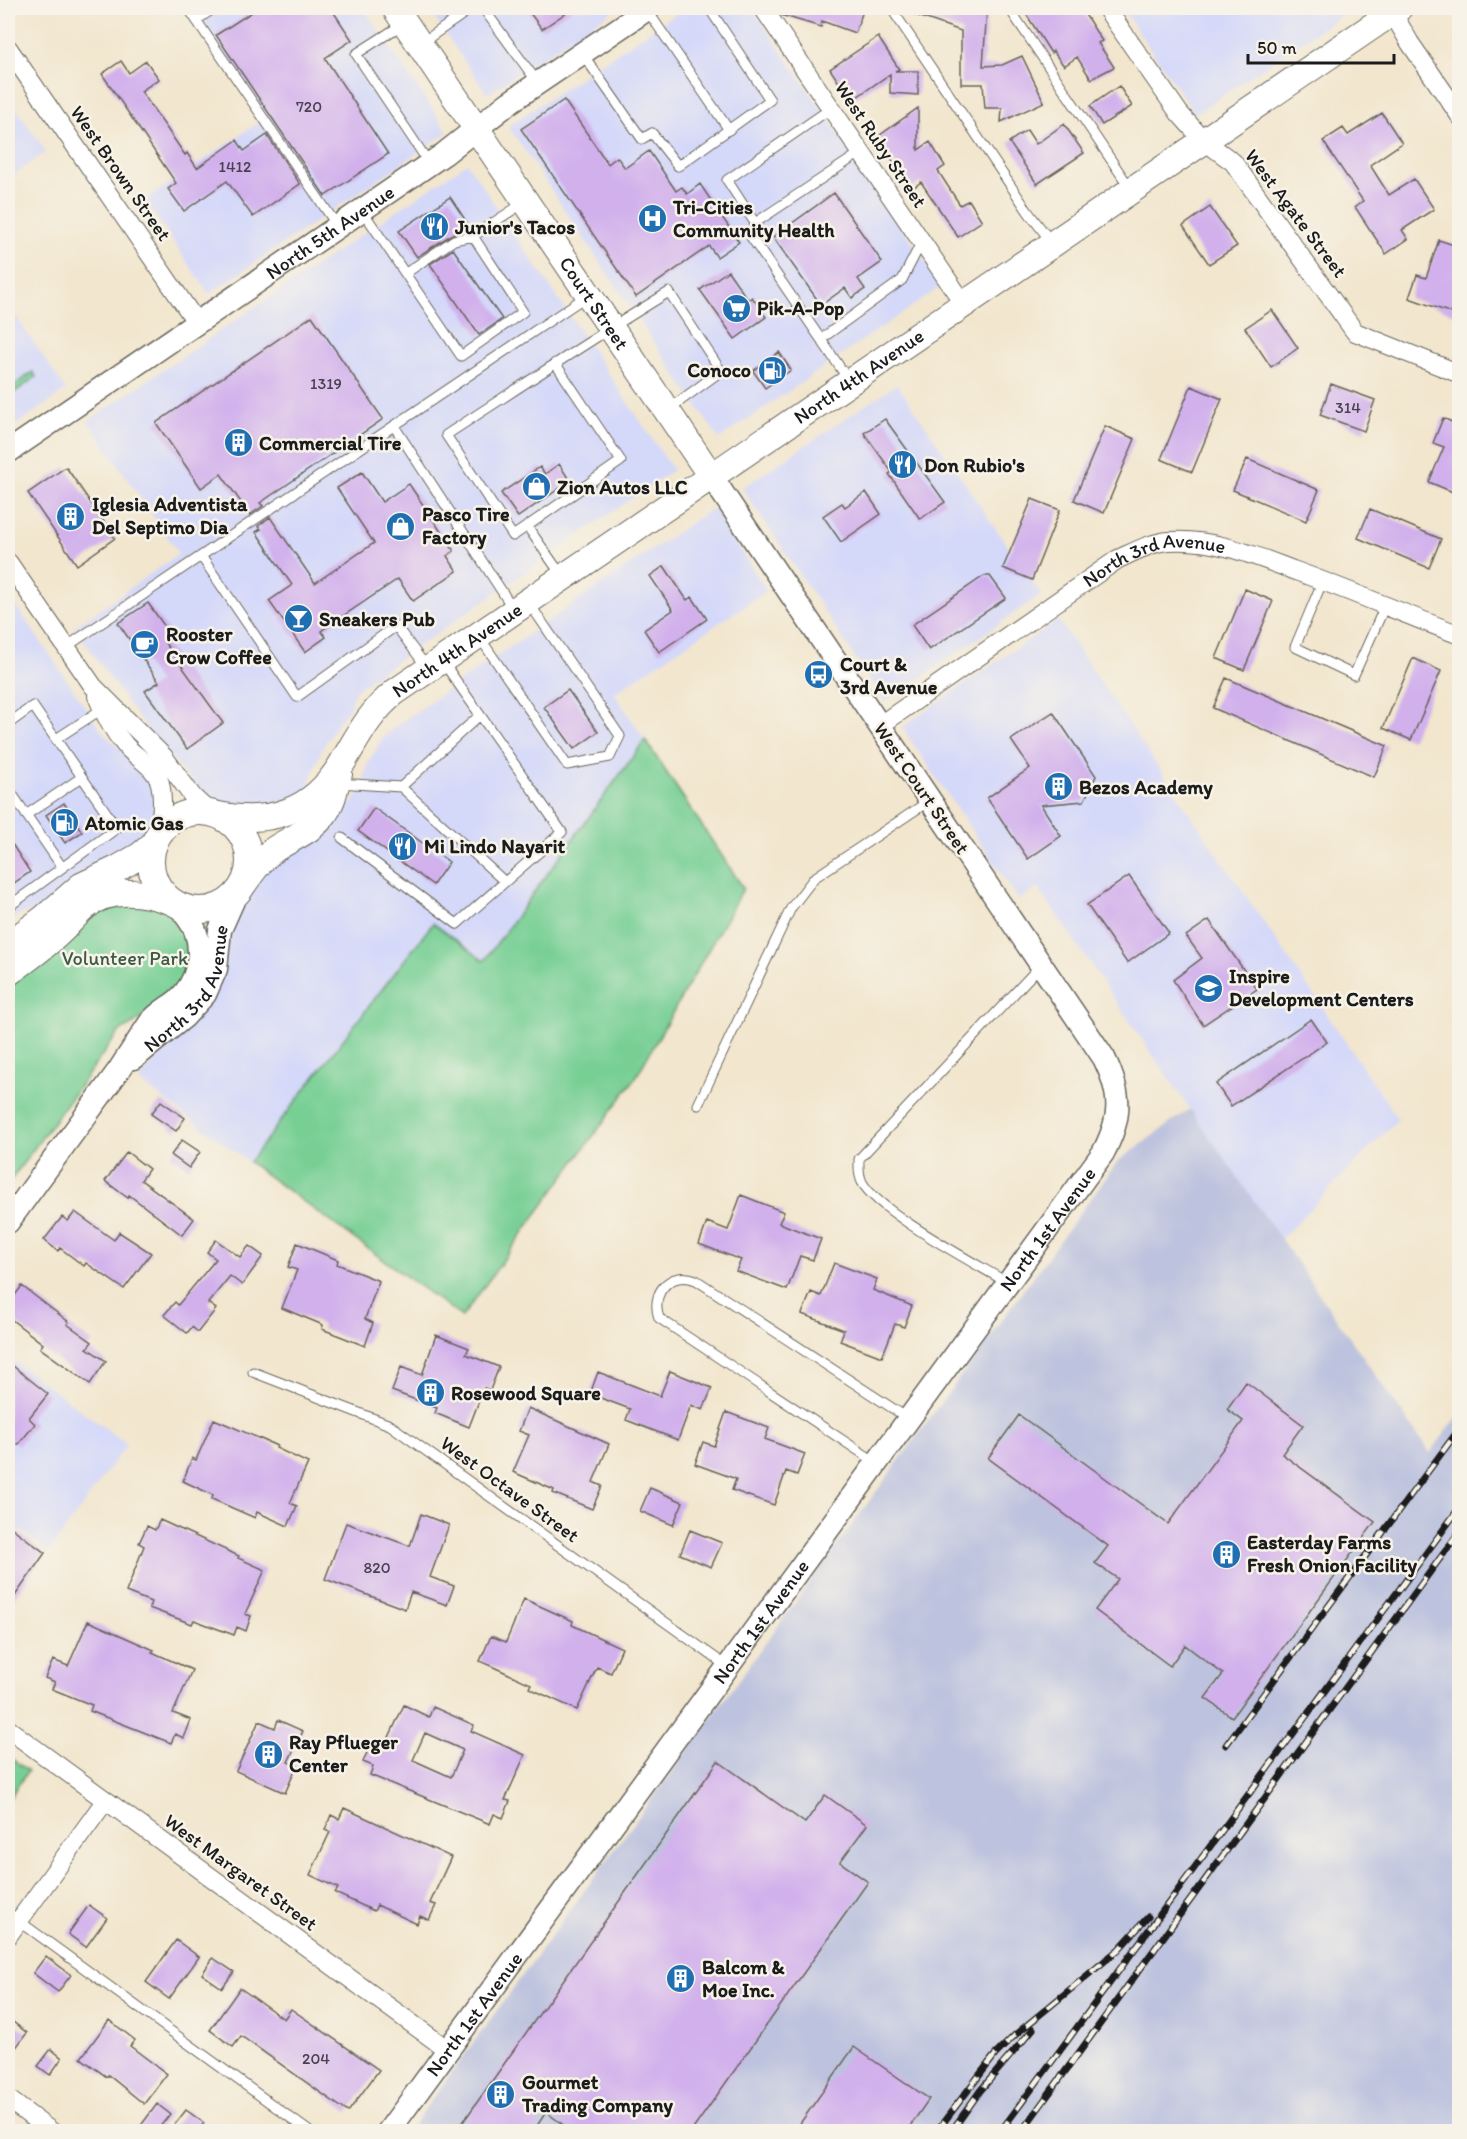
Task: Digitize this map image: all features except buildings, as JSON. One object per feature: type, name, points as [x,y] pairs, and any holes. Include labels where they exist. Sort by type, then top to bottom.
[{"type":"main road","name":"North 4th Avenue","points":[[239,890],[256,866],[272,850],[309,830],[318,822],[330,804],[338,774],[358,734],[377,708],[395,692],[1395,10]]},
{"type":"main road","points":[[400,15],[477,129]]},
{"type":"main road","name":"Court Street","points":[[477,129],[711,476]]},
{"type":"main road","name":"North 4th Avenue","points":[[214,814],[261,818],[287,812],[321,789],[338,774]]},
{"type":"main road","points":[[8,945],[81,886],[141,855],[165,826],[179,816],[195,812],[214,814],[234,825],[242,836],[249,861],[247,874],[239,890],[225,903],[195,911],[135,893],[117,893],[94,900],[44,947],[8,973]]},
{"type":"main road","points":[[156,839],[151,857],[152,870],[163,893],[177,904]]},
{"type":"street","name":"North 5th Avenue","points":[[8,452],[430,164],[510,102],[647,8]]},
{"type":"street","name":"West Ruby Street","points":[[763,8],[964,304]]},
{"type":"street","name":"West Agate Street","points":[[1106,8],[1179,114],[1204,141],[1233,162],[1355,332],[1460,374]]},
{"type":"street","points":[[1395,10],[1410,43],[1460,116]]},
{"type":"street","name":"West Brown Street","points":[[8,48],[197,323]]},
{"type":"street","name":"West Court Street","points":[[711,476],[1104,1058],[1112,1075],[1119,1107]]},
{"type":"street","name":"North 3rd Avenue","points":[[879,726],[1118,559],[1142,548],[1167,541],[1200,541],[1234,549],[1323,580],[1460,635]]},
{"type":"street","points":[[8,562],[93,686],[156,749],[193,797],[214,814]]},
{"type":"street","points":[[93,686],[102,709],[125,745],[152,769],[158,779],[162,810],[156,839]]},
{"type":"street","name":"North 3rd Avenue","points":[[119,1070],[184,1017],[205,994],[216,969],[220,930],[239,890]]},
{"type":"street","name":"North 3rd Avenue","points":[[8,1222],[119,1070],[154,1017],[184,994],[194,979],[199,959],[198,941],[194,928],[177,904]]},
{"type":"street","name":"North 1st Avenue","points":[[388,2132],[1103,1153],[1116,1123],[1119,1107]]},
{"type":"street","name":"West Margaret Street","points":[[8,1729],[448,2050]]},
{"type":"street","points":[[8,1936],[13,1917],[105,1801]]},
{"type":"street","points":[[8,2099],[52,2132]]},
{"type":"lane","points":[[188,8],[338,227]]},
{"type":"lane","points":[[197,20],[213,8]]},
{"type":"lane","points":[[419,44],[472,8]]},
{"type":"lane","points":[[483,8],[538,83]]},
{"type":"lane","points":[[647,8],[729,130]]},
{"type":"lane","points":[[582,53],[642,140],[652,133],[678,166],[770,100],[709,8]]},
{"type":"lane","points":[[891,8],[1052,244]]},
{"type":"lane","points":[[1009,8],[1131,190]]},
{"type":"lane","points":[[400,15],[356,54],[430,164]]},
{"type":"lane","points":[[755,223],[727,180],[830,109]]},
{"type":"lane","points":[[850,382],[751,237],[755,223],[860,153]]},
{"type":"lane","points":[[406,273],[454,240],[473,236],[525,202]]},
{"type":"lane","points":[[362,210],[461,356],[523,312],[473,236]]},
{"type":"lane","points":[[821,339],[902,280],[921,243]]},
{"type":"lane","points":[[555,363],[621,461],[513,536],[446,435],[555,363],[610,327],[669,292],[721,371],[667,411]]},
{"type":"lane","points":[[66,647],[588,295]]},
{"type":"lane","points":[[394,426],[521,606],[620,736],[610,757],[567,765],[478,635]]},
{"type":"lane","points":[[527,526],[563,577]]},
{"type":"lane","points":[[201,556],[297,697],[396,626],[480,715],[562,832],[457,924],[342,838]]},
{"type":"lane","points":[[1323,580],[1294,647],[1354,675],[1384,606]]},
{"type":"lane","points":[[8,724],[33,706],[117,828],[8,907]]},
{"type":"lane","points":[[56,739],[102,709]]},
{"type":"lane","points":[[401,787],[480,715]]},
{"type":"lane","points":[[338,774],[401,787],[505,882]]},
{"type":"lane","points":[[27,815],[82,777]]},
{"type":"lane","points":[[8,788],[62,867]]},
{"type":"lane","points":[[698,1105],[791,908],[814,878],[930,800]]},
{"type":"lane","points":[[1008,1283],[901,1217],[874,1197],[862,1183],[858,1171],[859,1159],[1041,965]]},
{"type":"lane","points":[[877,1463],[658,1318],[656,1299],[662,1288],[686,1276],[696,1280],[909,1419]]},
{"type":"lane","name":"West Octave Street","points":[[254,1372],[390,1425],[728,1667]]},
{"type":"lane","points":[[13,1917],[310,2132]]},
{"type":"shaded area","points":[[193,8],[363,8],[448,132],[209,294],[145,200],[267,117]]},
{"type":"shaded area","points":[[428,8],[617,8],[487,94]]},
{"type":"shaded area","points":[[684,8],[752,8],[942,286],[719,439],[508,126]]},
{"type":"shaded area","points":[[1122,8],[1352,8],[1195,114]]},
{"type":"shaded area","points":[[8,96],[46,152],[8,179]]},
{"type":"shaded area","points":[[467,163],[673,470],[355,690],[349,709],[322,749],[306,791],[274,810],[214,803],[197,789],[137,716],[74,627],[179,554],[88,421]]},
{"type":"shaded area","points":[[8,305],[66,390],[8,431]]},
{"type":"shaded area","points":[[897,384],[1041,595],[885,702],[742,488]]},
{"type":"shaded area","points":[[713,508],[767,591],[614,693],[645,740],[483,961],[433,924],[249,1162],[139,1081],[178,1030],[228,927],[256,876],[336,818],[346,802],[352,804],[362,787],[368,763],[382,739],[398,724]]},
{"type":"shaded area","points":[[8,594],[104,734],[134,760],[154,786],[153,824],[149,833],[134,849],[38,910],[19,915],[8,923]]},
{"type":"shaded area","name":"Inspire Development Centers","points":[[1058,620],[1398,1119],[1280,1240],[1038,888],[1019,900],[902,727]]},
{"type":"shaded area","points":[[1190,1109],[1430,1453],[1459,1415],[1459,2131],[408,2132],[1118,1161]]},
{"type":"shaded area","points":[[8,1357],[127,1444],[49,1552],[8,1521]]},
{"type":"shaded area","points":[[8,2117],[27,2131],[8,2131]]},
{"type":"green space","points":[[33,372],[36,377],[8,397],[8,390]]},
{"type":"green space","points":[[645,740],[743,889],[636,1077],[462,1317],[249,1162],[433,923],[484,961]]},
{"type":"green space","name":"Volunteer Park","points":[[108,902],[168,908],[185,928],[191,950],[180,987],[135,1023],[119,1032],[8,1184],[8,984]]},
{"type":"green space","points":[[8,1756],[28,1771],[8,1800]]},
{"type":"railway","points":[[1226,1745],[1460,1428]]},
{"type":"railway","points":[[1000,2132],[1460,1507]]},
{"type":"railway","points":[[1021,2132],[1460,1531]]},
{"type":"railway","points":[[936,2132],[995,2055],[1015,2035],[1118,1950],[1148,1917]]},
{"type":"railway","points":[[951,2132],[980,2091],[1033,2029]]},
{"type":"place","name":"Tri-Cities Community Health","points":[[652,218]]},
{"type":"place","name":"Junior's Tacos","points":[[434,227]]},
{"type":"place","name":"Pik-A-Pop","points":[[736,308]]},
{"type":"place","name":"Conoco","points":[[772,370]]},
{"type":"place","name":"Commercial Tire","points":[[238,443]]},
{"type":"place","name":"Don Rubio's","points":[[903,465]]},
{"type":"place","name":"Zion Autos LLC","points":[[536,487]]},
{"type":"place","name":"Iglesia Adventista Del Septimo Dia","points":[[71,516]]},
{"type":"place","name":"Pasco Tire Factory","points":[[401,526]]},
{"type":"place","name":"Sneakers Pub","points":[[298,619]]},
{"type":"place","name":"Rooster Crow Coffee","points":[[145,645]]},
{"type":"place","name":"Court & 3rd Avenue","points":[[819,675]]},
{"type":"place","name":"Bezos Academy","points":[[1058,787]]},
{"type":"place","name":"Atomic Gas","points":[[64,823]]},
{"type":"place","name":"Mi Lindo Nayarit","points":[[403,846]]},
{"type":"place","name":"Inspire Development Centers","points":[[1208,988]]},
{"type":"place","name":"Rosewood Square","points":[[430,1393]]},
{"type":"place","name":"Easterday Farms Fresh Onion Facility","points":[[1226,1554]]},
{"type":"place","name":"Ray Pflueger Center","points":[[268,1754]]},
{"type":"place","name":"Balcom & Moe Inc.","points":[[681,1979]]},
{"type":"place","name":"Gourmet Trading Company","points":[[501,2094]]}]
